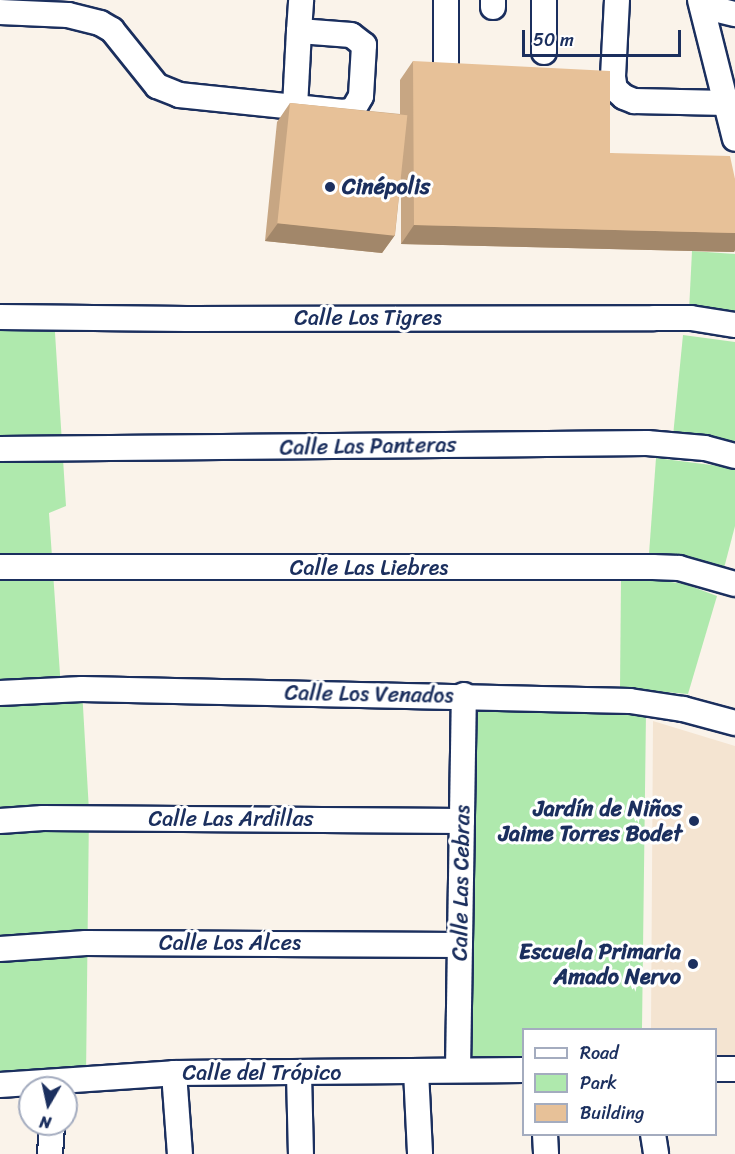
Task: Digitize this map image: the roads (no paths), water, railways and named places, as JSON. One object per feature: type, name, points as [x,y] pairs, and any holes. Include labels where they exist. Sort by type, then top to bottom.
[{"type":"street","points":[[295,107],[301,0]]},
{"type":"street","points":[[446,0],[446,63]]},
{"type":"street","points":[[544,0],[544,52]]},
{"type":"street","points":[[617,0],[613,77],[615,89],[624,97],[634,100],[727,103]]},
{"type":"street","points":[[701,3],[735,139]]},
{"type":"street","points":[[701,3],[735,14]]},
{"type":"street","points":[[0,12],[68,15],[100,23],[112,30],[148,77],[166,91],[178,95],[343,112],[353,110],[361,96],[364,45],[351,35],[299,31]]},
{"type":"street","name":"Calle Los Tigres","points":[[0,317],[691,318],[735,325]]},
{"type":"street","name":"Calle Las Panteras","points":[[0,449],[647,443],[695,447],[735,456]]},
{"type":"street","name":"Calle Las Liebres","points":[[0,567],[653,567],[679,568],[735,584]]},
{"type":"street","name":"Calle Los Venados","points":[[0,693],[82,689],[464,695],[630,701],[683,709],[735,723]]},
{"type":"street","name":"Calle Las Cebras","points":[[458,1070],[464,695]]},
{"type":"street","name":"Calle Las Ardillas","points":[[0,821],[54,818],[462,821]]},
{"type":"street","name":"Calle Los Alces","points":[[0,949],[86,943],[460,945]]},
{"type":"street","points":[[717,1069],[735,1069]]},
{"type":"street","name":"Calle del Trópico","points":[[78,1081],[174,1073],[299,1074],[522,1070]]},
{"type":"street","points":[[416,1071],[420,1154]]},
{"type":"street","points":[[174,1073],[180,1154]]},
{"type":"street","points":[[299,1074],[301,1154]]},
{"type":"street","name":"Calle del Trópico","points":[[0,1085],[18,1084]]},
{"type":"street","points":[[50,1154],[51,1136]]},
{"type":"street","points":[[545,1136],[546,1154]]},
{"type":"street","points":[[653,1136],[656,1154]]},
{"type":"place","name":"Cinépolis","points":[[330,187]]},
{"type":"place","name":"Jardín de Niños Jaime Torres Bodet","points":[[694,821]]},
{"type":"place","name":"Escuela Primaria Amado Nervo","points":[[693,964]]}]
